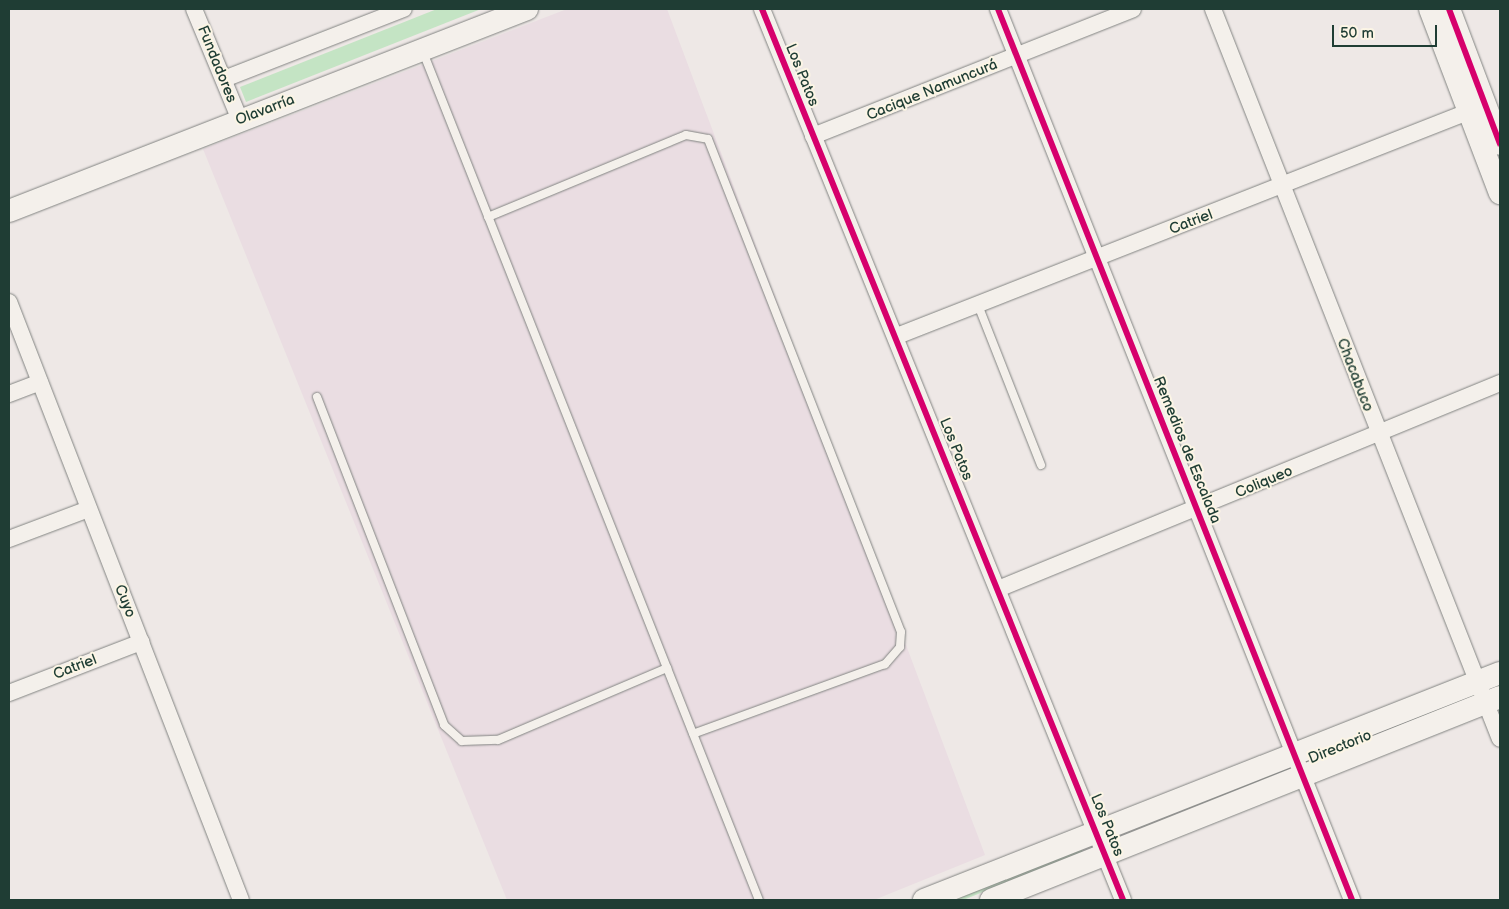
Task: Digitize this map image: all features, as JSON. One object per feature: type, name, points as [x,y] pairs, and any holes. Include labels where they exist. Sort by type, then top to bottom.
[{"type":"main road","name":"Olavarría","points":[[9,211],[523,9]]},
{"type":"main road","points":[[1430,9],[1477,109],[1500,144]]},
{"type":"main road","points":[[1449,9],[1500,193]]},
{"type":"main road","name":"Directorio","points":[[924,900],[1500,672]]},
{"type":"main road","name":"Directorio","points":[[991,900],[1493,700]]},
{"type":"street","name":"Fundadores","points":[[194,9],[240,120]]},
{"type":"street","points":[[224,80],[404,9]]},
{"type":"street","name":"Los Patos","points":[[762,9],[897,336],[1123,900]]},
{"type":"street","name":"Remedios de Escalada","points":[[998,9],[1352,900]]},
{"type":"street","name":"Cacique Namuncurá","points":[[813,136],[1133,9]]},
{"type":"street","name":"Chacabuco","points":[[1213,9],[1281,187],[1477,682],[1493,700],[1500,740]]},
{"type":"street","name":"Catriel","points":[[897,336],[1477,109]]},
{"type":"street","name":"Cuyo","points":[[9,302],[241,900]]},
{"type":"street","points":[[9,394],[40,382]]},
{"type":"street","name":"Coliqueo","points":[[998,590],[1500,383]]},
{"type":"street","points":[[9,539],[89,509]]},
{"type":"street","name":"Catriel","points":[[9,693],[141,642]]},
{"type":"lane","points":[[422,50],[758,900]]},
{"type":"lane","points":[[488,217],[686,135],[708,138],[901,632],[900,647],[885,664],[693,734]]},
{"type":"lane","points":[[978,305],[1041,465]]},
{"type":"lane","points":[[317,397],[444,726],[462,741],[498,740],[667,668]]},
{"type":"shaded area","points":[[567,9],[667,9],[985,855],[874,900],[507,900],[203,149]]},
{"type":"green space","points":[[437,9],[481,9],[246,102],[240,87]]},
{"type":"green space","points":[[1081,847],[1083,852],[963,900],[950,900]]},
{"type":"cycle path","points":[[762,9],[1123,900]]},
{"type":"cycle path","points":[[998,9],[1352,900]]},
{"type":"cycle path","points":[[1449,9],[1500,144]]}]
